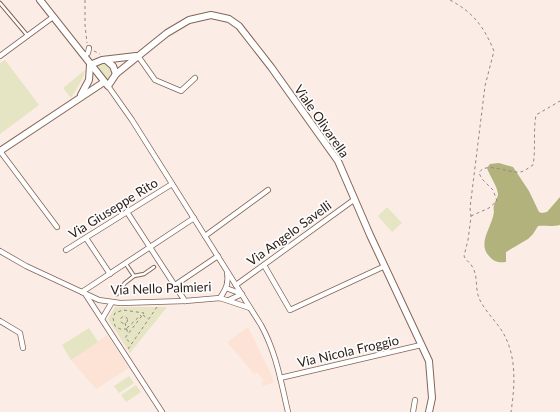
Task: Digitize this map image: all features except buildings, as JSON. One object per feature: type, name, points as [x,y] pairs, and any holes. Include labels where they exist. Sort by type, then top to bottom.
[{"type":"street","points":[[40,0],[106,84],[132,120],[268,337],[288,412]]},
{"type":"street","name":"Viale Olivarella","points":[[106,84],[116,74],[167,33],[189,20],[211,15],[229,19],[239,26],[267,61],[338,161],[429,360],[432,398],[429,412]]},
{"type":"street","points":[[0,56],[26,35],[53,17]]},
{"type":"street","points":[[84,56],[88,53],[89,48]]},
{"type":"street","points":[[90,65],[107,60],[138,56],[155,80],[181,91],[195,78]]},
{"type":"street","points":[[107,60],[113,66],[116,74]]},
{"type":"street","points":[[83,95],[89,80],[90,65]]},
{"type":"street","points":[[83,95],[99,76]]},
{"type":"street","points":[[57,227],[0,151],[83,95],[106,84]]},
{"type":"street","name":"Via Giuseppe Rito","points":[[66,250],[172,184]]},
{"type":"street","points":[[205,236],[268,190]]},
{"type":"street","name":"Via Angelo Savelli","points":[[236,285],[355,199]]},
{"type":"street","points":[[127,212],[185,301]]},
{"type":"street","points":[[162,412],[84,293],[194,218]]},
{"type":"street","points":[[86,238],[110,274]]},
{"type":"street","name":"Via Nello Palmieri","points":[[0,251],[26,266],[99,300],[112,302],[185,301],[220,298],[250,308]]},
{"type":"street","points":[[175,285],[218,256]]},
{"type":"street","points":[[264,265],[290,310],[385,266]]},
{"type":"street","points":[[220,298],[228,281],[226,269]]},
{"type":"street","points":[[226,288],[242,294]]},
{"type":"street","points":[[229,300],[242,294]]},
{"type":"street","points":[[102,319],[112,302]]},
{"type":"street","points":[[0,321],[20,332],[23,348]]},
{"type":"street","name":"Via Nicola Froggio","points":[[280,378],[421,345]]},
{"type":"street","points":[[413,412],[415,400]]},
{"type":"lane","points":[[0,3],[26,35]]},
{"type":"lane","points":[[126,263],[134,276]]},
{"type":"lane","points":[[117,294],[134,276],[144,274],[154,267]]},
{"type":"path","points":[[85,0],[84,25],[89,48],[107,60]]},
{"type":"path","points":[[450,0],[460,5],[474,16],[482,27],[494,51],[485,86],[470,208],[471,217],[464,256],[473,266],[479,298],[503,332],[512,354],[514,388],[512,412]]},
{"type":"path","points":[[471,217],[490,208],[497,201],[492,190],[479,173],[480,170],[484,168],[497,168],[519,172],[524,171],[533,165],[536,146],[534,123],[536,115],[560,100]]},
{"type":"path","points":[[124,354],[161,301]]},
{"type":"path","points":[[143,314],[127,329],[120,329],[115,326],[113,322],[114,314],[120,310],[143,314],[149,319]]},
{"type":"path","points":[[120,310],[122,316],[126,318],[127,321],[125,323],[128,334]]},
{"type":"path","points":[[132,344],[125,338],[143,314]]},
{"type":"path","points":[[122,316],[120,321],[125,323]]},
{"type":"shaded area","points":[[248,327],[274,382],[264,386],[261,383],[264,381],[257,372],[254,374],[227,342]]},
{"type":"shaded area","points":[[107,335],[129,368],[96,389],[71,360]]},
{"type":"green space","points":[[5,60],[39,105],[0,134],[0,63]]},
{"type":"green space","points":[[102,63],[109,68],[111,72],[107,80],[96,66]]},
{"type":"green space","points":[[85,70],[83,78],[71,98],[63,88]]},
{"type":"green space","points":[[499,163],[513,167],[529,191],[539,212],[547,212],[560,197],[560,225],[538,226],[528,239],[506,252],[506,262],[497,262],[493,260],[489,256],[484,246],[486,235],[493,218],[494,204],[498,194],[487,168],[490,164]]},
{"type":"green space","points":[[387,207],[402,223],[392,232],[378,216]]},
{"type":"green space","points":[[115,307],[167,307],[130,353],[108,319]]},
{"type":"green space","points":[[89,328],[98,342],[71,360],[62,345]]},
{"type":"green space","points":[[129,376],[134,383],[119,393],[114,386]]},
{"type":"green space","points":[[136,385],[141,392],[126,402],[121,395]]}]
